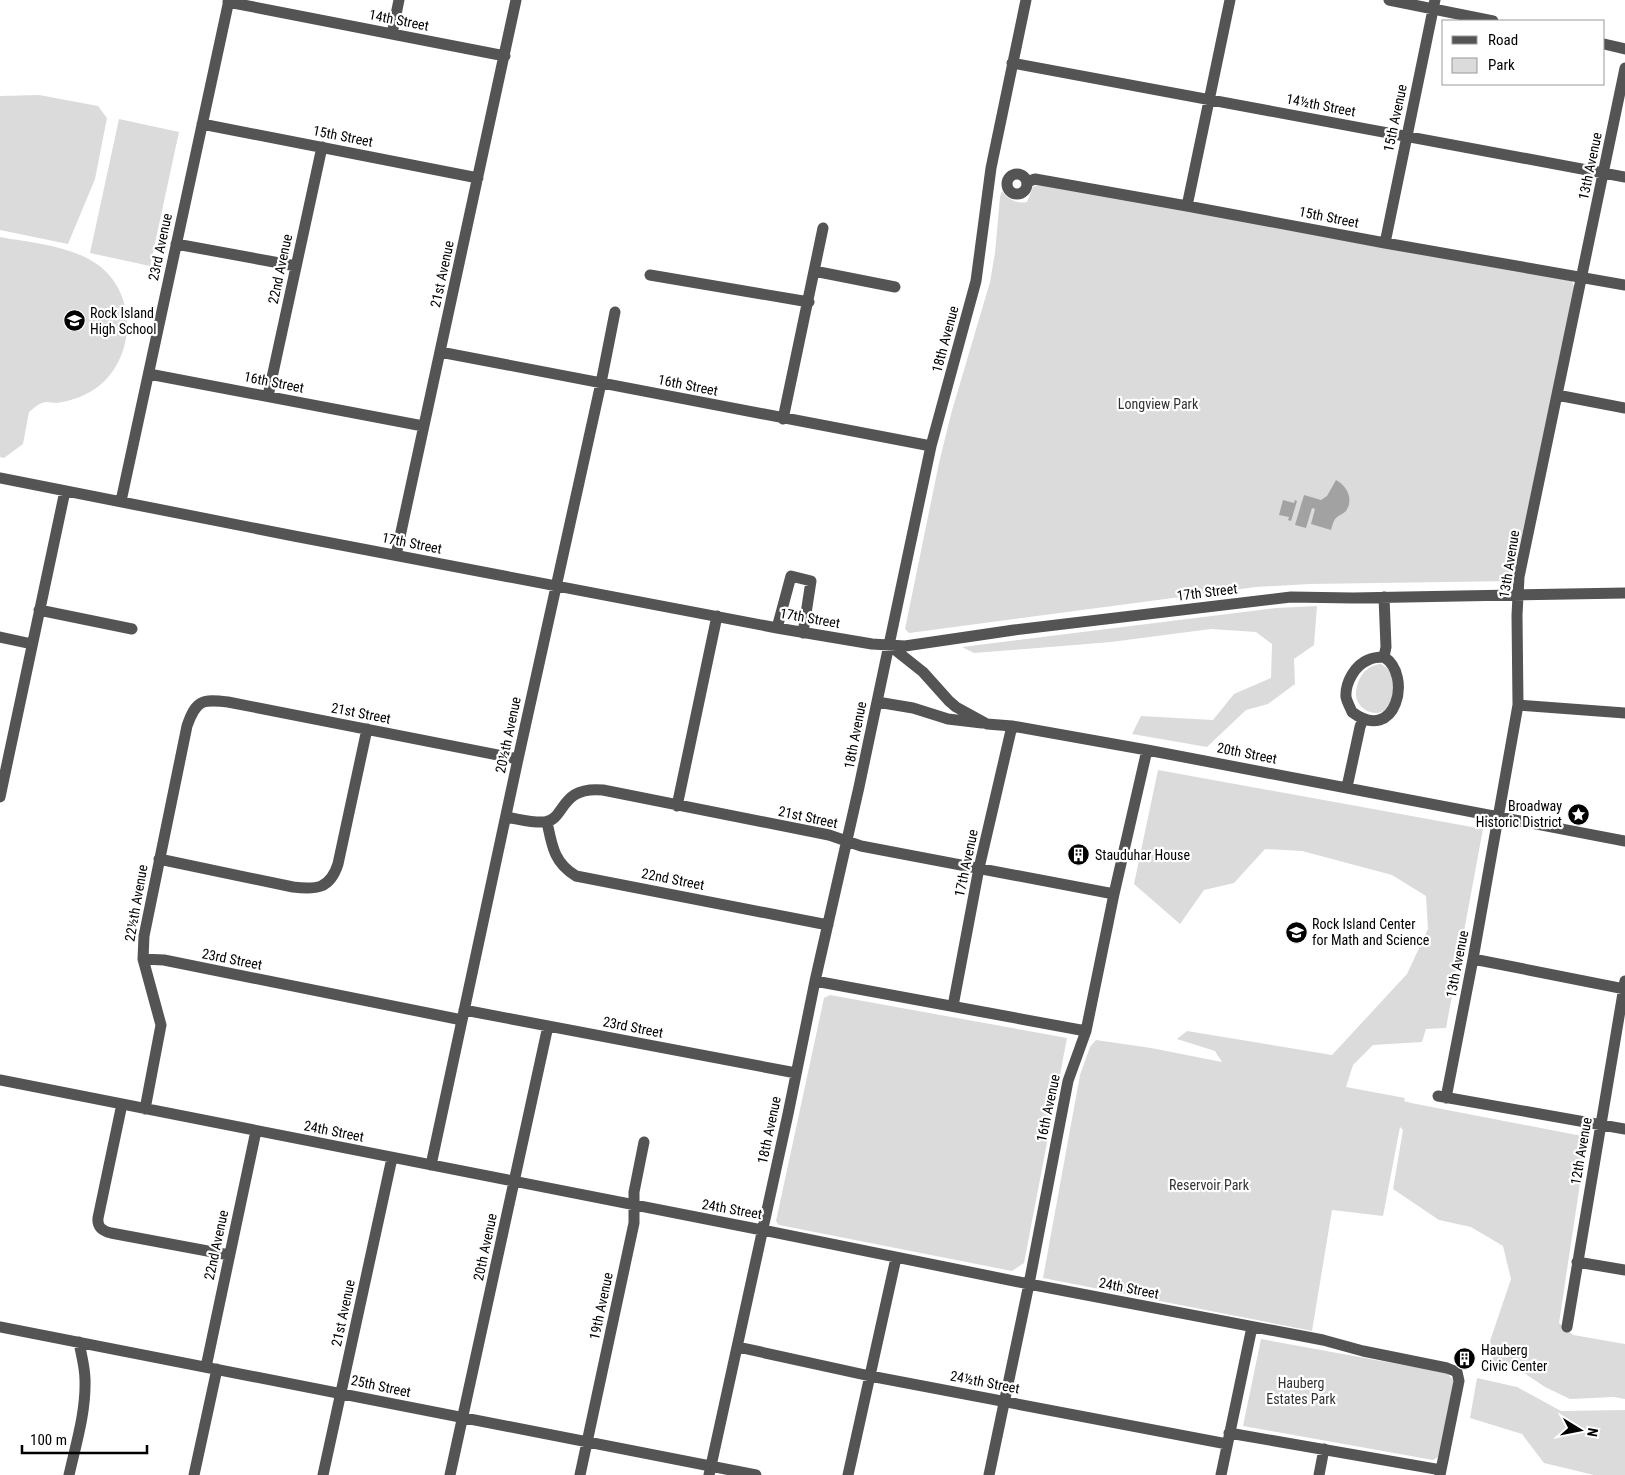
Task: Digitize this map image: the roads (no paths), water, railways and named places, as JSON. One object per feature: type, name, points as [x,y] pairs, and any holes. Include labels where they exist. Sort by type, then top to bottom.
[{"type":"street","points":[[392,34],[399,0]]},
{"type":"street","name":"21st Avenue","points":[[396,555],[516,0]]},
{"type":"street","name":"18th Avenue","points":[[710,1470],[738,1348],[815,981],[848,842],[931,446],[976,281],[991,168],[1026,0]]},
{"type":"street","points":[[1188,206],[1230,0]]},
{"type":"street","points":[[1389,0],[1434,4],[1490,20]]},
{"type":"street","name":"14th Street","points":[[228,1],[505,56]]},
{"type":"street","name":"23rd Avenue","points":[[121,501],[228,1]]},
{"type":"street","name":"15th Avenue","points":[[1384,243],[1434,4]]},
{"type":"street","points":[[1605,44],[1625,49]]},
{"type":"street","name":"14½th Street","points":[[1012,63],[1625,177]]},
{"type":"street","name":"13th Avenue","points":[[1601,1125],[1442,1097],[1473,959],[1518,705],[1519,577],[1625,68]]},
{"type":"street","name":"15th Street","points":[[202,124],[478,178]]},
{"type":"street","name":"22nd Avenue","points":[[268,396],[322,148]]},
{"type":"street","name":"15th Street","points":[[1027,182],[1035,179],[1625,285]]},
{"type":"street","points":[[782,419],[809,302],[823,228]]},
{"type":"street","points":[[176,244],[296,266]]},
{"type":"street","points":[[814,271],[895,287]]},
{"type":"street","points":[[650,275],[809,302]]},
{"type":"street","name":"20½th Avenue","points":[[431,1166],[615,312]]},
{"type":"street","name":"16th Street","points":[[440,352],[931,446]]},
{"type":"street","name":"16th Street","points":[[149,374],[423,426]]},
{"type":"street","points":[[1557,395],[1625,408]]},
{"type":"street","name":"17th Street","points":[[0,478],[777,628],[872,644],[905,646],[1014,630],[1291,597],[1625,593]]},
{"type":"street","points":[[0,797],[65,491]]},
{"type":"street","points":[[777,628],[792,576],[811,581],[804,632]]},
{"type":"street","points":[[1384,597],[1386,647],[1384,657]]},
{"type":"street","points":[[39,610],[132,629]]},
{"type":"street","points":[[677,806],[717,616]]},
{"type":"street","points":[[0,637],[32,644]]},
{"type":"street","name":"20th Street","points":[[890,645],[923,672],[956,707],[987,724],[1012,726],[1147,750],[1625,841]]},
{"type":"street","points":[[1384,657],[1394,666],[1397,677],[1398,692],[1394,708],[1388,716],[1373,722],[1363,719],[1352,712],[1346,696],[1347,687],[1353,673],[1362,663],[1369,659],[1384,657]]},
{"type":"street","name":"21st Street","points":[[199,704],[203,701],[213,700],[228,702],[518,759]]},
{"type":"street","points":[[877,702],[913,708],[961,722],[987,724]]},
{"type":"street","name":"22½th Avenue","points":[[145,1109],[160,1025],[143,959],[144,936],[187,726],[193,711],[199,704]]},
{"type":"street","points":[[1518,705],[1625,713]]},
{"type":"street","points":[[1347,787],[1363,719]]},
{"type":"street","name":"17th Avenue","points":[[953,1006],[979,868],[1012,726]]},
{"type":"street","points":[[159,859],[293,887],[309,889],[324,885],[335,874],[338,864],[367,729]]},
{"type":"street","name":"16th Avenue","points":[[989,1475],[1029,1284],[1068,1081],[1086,1031],[1114,894],[1147,750]]},
{"type":"street","name":"21st Street","points":[[547,822],[557,815],[565,802],[572,796],[586,790],[603,790],[677,806],[829,834],[861,846],[1114,894]]},
{"type":"street","points":[[506,817],[547,822]]},
{"type":"street","name":"22nd Street","points":[[547,822],[559,861],[563,867],[576,876],[828,925]]},
{"type":"street","name":"23rd Street","points":[[143,959],[164,960],[463,1015],[548,1026],[796,1074]]},
{"type":"street","points":[[1473,959],[1624,986]]},
{"type":"street","points":[[815,981],[1086,1031]]},
{"type":"street","name":"12th Avenue","points":[[1567,1328],[1624,986]]},
{"type":"street","name":"20th Avenue","points":[[450,1475],[548,1026]]},
{"type":"street","name":"24th Street","points":[[0,1080],[896,1258],[1323,1340],[1363,1351],[1442,1366],[1457,1372],[1459,1381],[1440,1473]]},
{"type":"street","points":[[122,1104],[97,1223],[101,1230],[111,1234],[229,1255]]},
{"type":"street","points":[[1601,1125],[1625,1129]]},
{"type":"street","name":"22nd Avenue","points":[[194,1475],[229,1255],[256,1131]]},
{"type":"street","name":"19th Avenue","points":[[580,1475],[634,1223],[634,1192],[644,1142]]},
{"type":"street","name":"21st Avenue","points":[[323,1475],[392,1158]]},
{"type":"street","points":[[848,1475],[896,1258]]},
{"type":"street","points":[[1577,1262],[1625,1270]]},
{"type":"street","name":"25th Street","points":[[0,1327],[463,1417],[587,1442],[710,1470],[756,1475]]},
{"type":"street","points":[[1220,1475],[1252,1327]]},
{"type":"street","points":[[69,1475],[83,1418],[85,1392],[85,1380],[78,1342]]},
{"type":"street","name":"24½th Street","points":[[738,1348],[1005,1402],[1228,1438],[1324,1450],[1440,1473]]},
{"type":"street","points":[[1319,1475],[1324,1450]]},
{"type":"place","name":"Rock Island High School","points":[[74,321]]},
{"type":"place","name":"Broadway Historic District","points":[[1578,814]]},
{"type":"place","name":"Stauduhar House","points":[[1079,855]]},
{"type":"place","name":"Rock Island Center for Math and Science","points":[[1296,932]]},
{"type":"place","name":"Hauberg Civic Center","points":[[1465,1358]]},
{"type":"park label","name":"Longview Park","points":[[1158,404]]},
{"type":"park label","name":"Reservoir Park","points":[[1209,1185]]},
{"type":"park label","name":"Hauberg Estates Park","points":[[1301,1392]]}]
